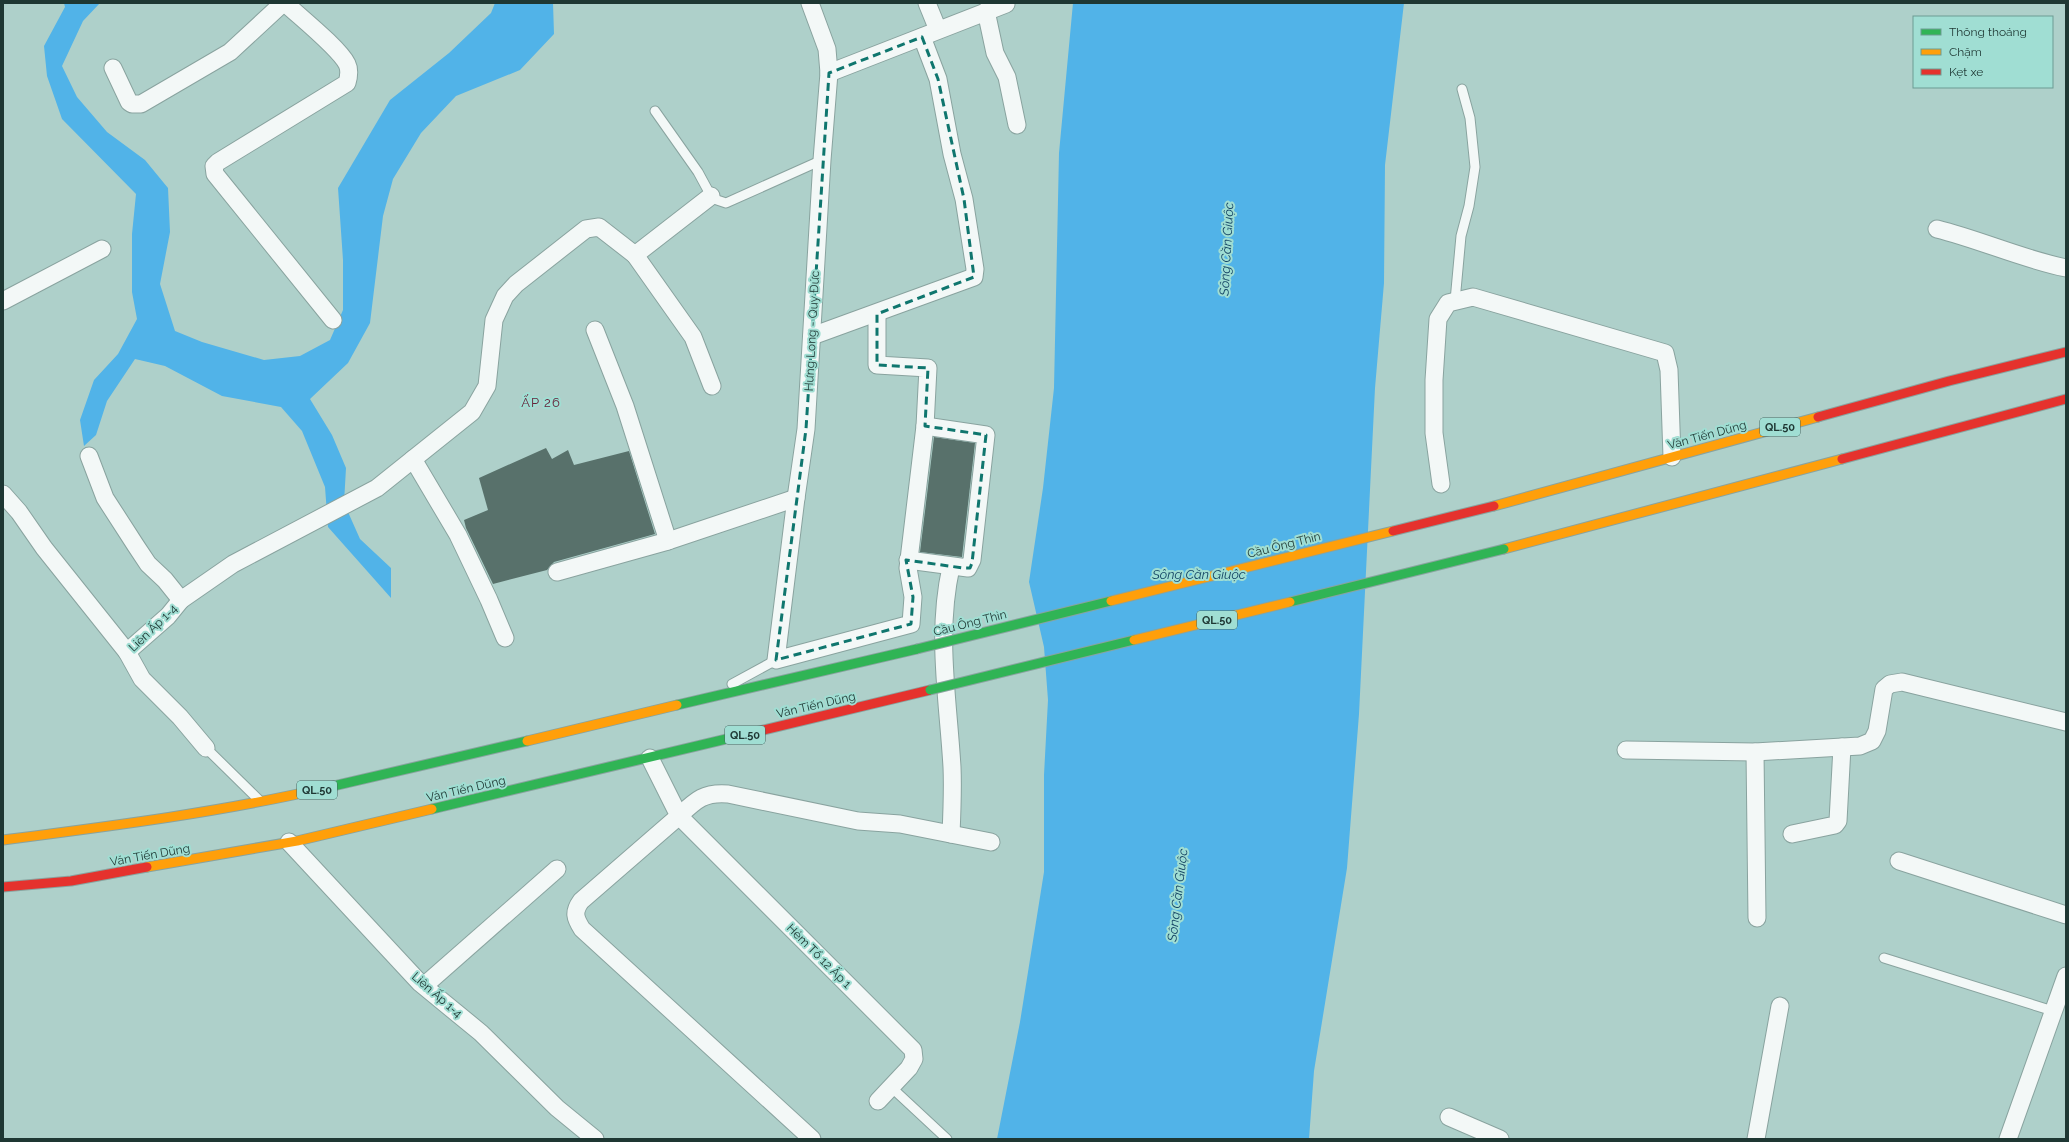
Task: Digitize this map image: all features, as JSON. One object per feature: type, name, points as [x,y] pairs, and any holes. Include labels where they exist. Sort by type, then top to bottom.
[{"type":"highway","name":"Văn Tiến Dũng","points":[[1494,506],[1949,381],[2066,352]]},
{"type":"highway","name":"Văn Tiến Dũng","points":[[3,887],[71,881],[289,842],[650,758],[1504,549],[2066,399]]},
{"type":"highway","name":"Cầu Ông Thìn","points":[[704,699],[917,649],[1494,506]]},
{"type":"highway","name":"QL.50","points":[[3,840],[104,827],[261,803],[704,699]]},
{"type":"street","points":[[112,68],[129,102],[132,104],[141,104],[230,52],[284,3],[339,53],[348,65],[349,72],[347,83],[218,162],[214,166],[214,174],[333,320]]},
{"type":"street","name":"Hưng Long - Quy Đức","points":[[776,660],[806,429],[822,160],[829,73],[826,42],[810,3]]},
{"type":"street","points":[[927,3],[938,30]]},
{"type":"street","points":[[829,73],[1006,4]]},
{"type":"street","points":[[986,12],[995,53],[1007,77],[1017,125]]},
{"type":"street","points":[[812,336],[877,314],[974,277],[975,269],[964,199],[952,154],[938,79],[922,37]]},
{"type":"street","points":[[711,196],[635,255],[693,337],[712,386]]},
{"type":"street","name":"Liên Ấp 1-4","points":[[206,748],[180,717],[142,679],[127,652],[168,616],[181,600],[233,564],[377,488],[472,412],[487,386],[494,320],[505,296],[516,284],[586,229],[599,226],[635,255]]},
{"type":"street","points":[[1937,229],[1966,236],[1996,248],[2066,268]]},
{"type":"street","points":[[3,301],[102,249]]},
{"type":"street","points":[[1441,484],[1434,433],[1434,380],[1438,319],[1448,303],[1472,297],[1665,352],[1670,370],[1672,457]]},
{"type":"street","points":[[776,660],[911,624],[913,597],[908,560],[925,426],[928,368],[877,365],[877,314]]},
{"type":"street","points":[[595,330],[625,406],[668,540]]},
{"type":"street","points":[[908,560],[951,567],[968,568],[971,566],[986,435],[984,433],[925,426]]},
{"type":"street","points":[[89,456],[105,498],[148,564],[165,580],[181,600]]},
{"type":"street","points":[[413,459],[458,535],[489,600],[504,638]]},
{"type":"street","points":[[3,494],[19,512],[44,548],[127,652]]},
{"type":"street","points":[[557,572],[668,540],[796,498]]},
{"type":"street","points":[[951,567],[944,610],[943,661],[952,769],[951,834]]},
{"type":"street","points":[[1626,750],[1755,752],[1860,746],[1872,741],[1877,731],[1884,689],[1887,686],[1902,682],[2066,722]]},
{"type":"street","points":[[1792,834],[1835,824],[1838,821],[1842,747]]},
{"type":"street","points":[[1755,752],[1757,918]]},
{"type":"street","name":"Hẻm Tổ 12 Ấp 1","points":[[650,758],[679,816],[914,1050],[914,1059],[878,1101]]},
{"type":"street","points":[[812,1139],[582,929],[575,918],[576,908],[582,901],[703,796],[716,793],[795,806],[858,821],[900,824],[991,842]]},
{"type":"street","name":"Liên Ấp 1-4","points":[[289,842],[420,983],[425,985],[480,1032],[557,1108],[595,1139]]},
{"type":"street","points":[[1899,861],[2066,915]]},
{"type":"street","points":[[425,985],[558,870]]},
{"type":"street","points":[[2008,1139],[2066,976]]},
{"type":"street","points":[[1756,1139],[1780,1006]]},
{"type":"street","points":[[1449,1117],[1500,1139]]},
{"type":"lane","points":[[1455,301],[1461,236],[1469,206],[1475,167],[1470,118],[1462,89]]},
{"type":"lane","points":[[655,111],[698,172],[711,196],[726,203],[822,160]]},
{"type":"lane","points":[[704,699],[776,660]]},
{"type":"lane","name":"Liên Ấp 1-4","points":[[206,748],[261,803]]},
{"type":"lane","points":[[1884,958],[2054,1011]]},
{"type":"lane","points":[[891,1087],[947,1139]]},
{"type":"highlighted area","points":[[922,37],[938,79],[964,199],[974,277],[877,314],[877,365],[928,368],[925,426],[986,435],[972,563],[970,568],[963,568],[906,560],[913,597],[911,624],[776,660],[806,429],[829,73]]},
{"type":"water","points":[[64,3],[100,3],[83,21],[62,66],[77,97],[107,132],[145,160],[168,188],[170,232],[160,284],[175,331],[202,342],[264,360],[300,356],[330,340],[343,310],[343,260],[338,188],[390,100],[449,53],[491,13],[495,3],[553,3],[554,34],[520,70],[456,96],[421,133],[393,179],[383,216],[370,323],[348,363],[310,399],[332,435],[346,468],[344,503],[360,539],[391,568],[391,598],[328,527],[325,487],[302,431],[281,407],[222,396],[165,366],[135,359],[107,401],[96,435],[84,446],[80,420],[94,380],[118,354],[137,319],[132,292],[132,234],[136,194],[62,119],[47,76],[44,46],[65,7]]},
{"type":"water","name":"Sông Cần Giuộc","points":[[1073,3],[1404,3],[1385,165],[1384,283],[1375,388],[1359,714],[1347,868],[1314,1071],[1309,1139],[997,1139],[1020,1022],[1044,872],[1044,775],[1048,700],[1044,647],[1029,582],[1043,488],[1054,388],[1059,153]]},
{"type":"building","points":[[934,437],[975,443],[962,557],[920,552]]},
{"type":"building","points":[[546,448],[552,459],[568,450],[574,465],[629,451],[655,534],[554,562],[547,570],[493,584],[466,528],[464,520],[488,510],[479,478]]},
{"type":"traffic: fast","points":[[1290,602],[1504,549]]},
{"type":"traffic: fast","points":[[917,649],[1111,601]]},
{"type":"traffic: fast","points":[[930,690],[1134,640]]},
{"type":"traffic: fast","points":[[677,705],[917,649]]},
{"type":"traffic: fast","points":[[432,809],[743,735]]},
{"type":"traffic: fast","points":[[329,787],[527,741]]},
{"type":"traffic: slow","points":[[1494,506],[1818,417]]},
{"type":"traffic: slow","points":[[1504,549],[1842,459]]},
{"type":"traffic: slow","points":[[1111,601],[1393,531]]},
{"type":"traffic: slow","points":[[1134,640],[1290,602]]},
{"type":"traffic: slow","points":[[527,741],[677,705]]},
{"type":"traffic: slow","points":[[3,840],[126,824],[208,811],[329,787]]},
{"type":"traffic: slow","points":[[147,867],[297,841],[432,809]]},
{"type":"traffic: jam","points":[[1818,417],[1949,381],[2066,352]]},
{"type":"traffic: jam","points":[[1842,459],[2066,399]]},
{"type":"traffic: jam","points":[[1393,531],[1494,506]]},
{"type":"traffic: jam","points":[[743,735],[930,690]]},
{"type":"traffic: jam","points":[[3,887],[71,881],[147,867]]},
{"type":"district","name":"ẤP 26","points":[[541,402]]}]
